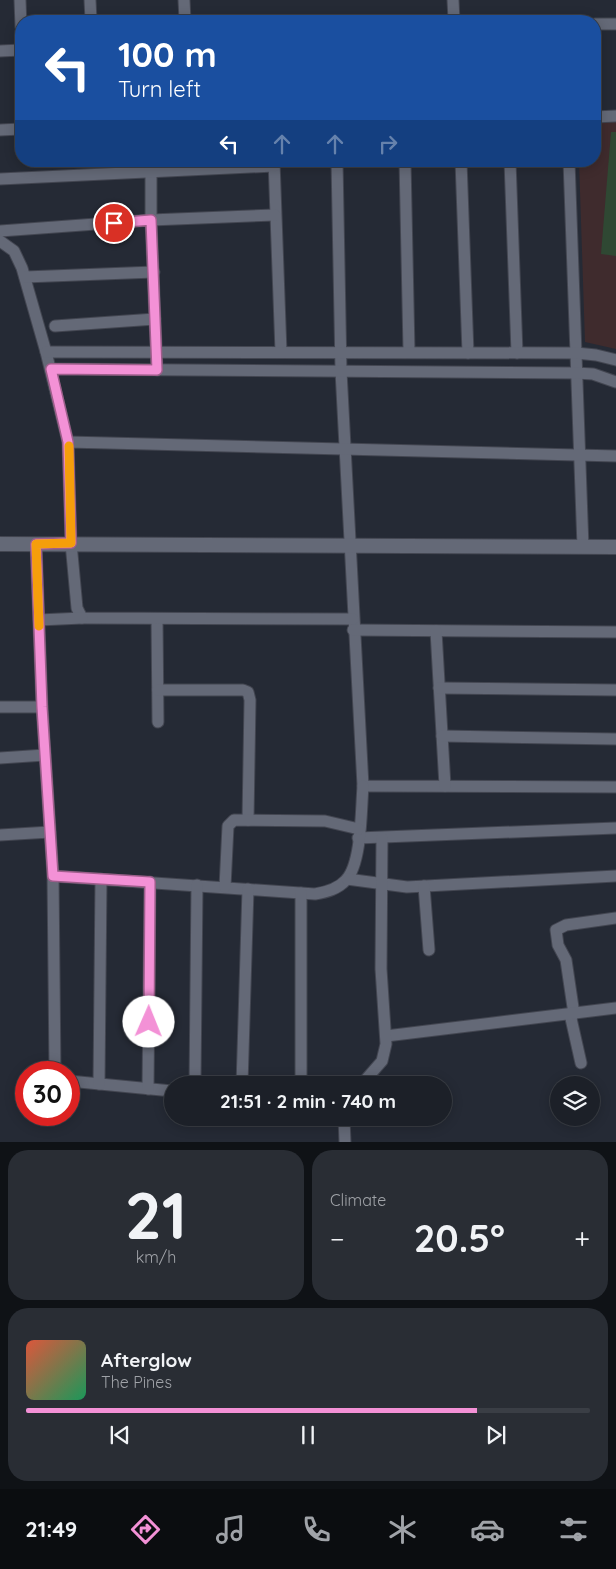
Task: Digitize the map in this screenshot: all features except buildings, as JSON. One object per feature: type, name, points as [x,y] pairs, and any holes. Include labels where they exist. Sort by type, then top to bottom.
[{"type":"street","points":[[20,0],[21,15]]},
{"type":"street","points":[[90,0],[91,15]]},
{"type":"street","points":[[184,0],[185,15]]},
{"type":"street","points":[[453,0],[454,15]]},
{"type":"street","points":[[601,24],[616,24]]},
{"type":"street","points":[[0,51],[15,50]]},
{"type":"street","points":[[601,117],[616,116]]},
{"type":"street","points":[[0,130],[15,129]]},
{"type":"street","points":[[0,179],[152,167],[151,220],[157,370]]},
{"type":"street","points":[[274,167],[282,352]]},
{"type":"street","points":[[53,876],[301,893],[326,892],[337,888],[347,879],[352,869],[358,834],[362,786],[341,370],[337,167]]},
{"type":"street","points":[[405,167],[410,351]]},
{"type":"street","points":[[461,167],[468,353]]},
{"type":"street","points":[[510,167],[517,353]]},
{"type":"street","points":[[569,167],[582,547]]},
{"type":"street","points":[[0,231],[151,220],[275,215]]},
{"type":"street","points":[[0,241],[14,251],[25,277],[51,369],[68,442],[71,543],[78,608],[82,618]]},
{"type":"street","points":[[25,277],[154,272]]},
{"type":"street","points":[[55,326],[154,319]]},
{"type":"street","points":[[46,352],[410,351],[576,353],[616,360]]},
{"type":"street","points":[[51,369],[576,373],[593,374],[616,382]]},
{"type":"street","points":[[68,442],[616,456]]},
{"type":"street","points":[[0,544],[616,547]]},
{"type":"street","points":[[36,544],[42,707],[53,876],[55,1061]]},
{"type":"street","points":[[39,620],[82,618],[157,619],[353,625],[436,631],[616,632]]},
{"type":"street","points":[[157,619],[158,722]]},
{"type":"street","points":[[436,631],[445,786]]},
{"type":"street","points":[[439,688],[616,690]]},
{"type":"street","points":[[158,690],[243,690],[248,692],[250,700],[248,820]]},
{"type":"street","points":[[0,707],[42,707]]},
{"type":"street","points":[[442,736],[616,739]]},
{"type":"street","points":[[0,758],[45,755]]},
{"type":"street","points":[[362,786],[616,787]]},
{"type":"street","points":[[225,887],[228,826],[234,820],[325,821],[358,834],[382,838],[616,828]]},
{"type":"street","points":[[0,835],[50,832]]},
{"type":"street","points":[[369,1076],[382,1062],[386,1053],[381,969],[382,838]]},
{"type":"street","points":[[347,879],[381,885],[424,886],[616,876]]},
{"type":"street","points":[[99,1084],[101,879]]},
{"type":"street","points":[[148,1088],[150,882]]},
{"type":"street","points":[[195,1076],[197,885]]},
{"type":"street","points":[[424,886],[429,950]]},
{"type":"street","points":[[242,1076],[248,889]]},
{"type":"street","points":[[301,893],[301,1076]]},
{"type":"street","points":[[582,1063],[572,1014],[566,960],[558,945],[556,930],[566,924],[616,918]]},
{"type":"street","points":[[386,1036],[616,1008]]},
{"type":"street","points":[[80,1082],[164,1090]]},
{"type":"street","points":[[345,1126],[346,1142]]},
{"type":"shaded area","points":[[601,122],[616,122],[616,349],[585,342],[579,167],[601,167]]},
{"type":"green space","points":[[611,132],[616,132],[616,256],[601,254]]},
{"type":"slow traffic","points":[[39,626],[36,544],[71,543],[69,446]]},
{"type":"route","points":[[114,223],[151,220],[157,370],[51,369],[68,442],[71,543],[36,544],[42,707],[53,876],[150,882],[149,1022]]}]
